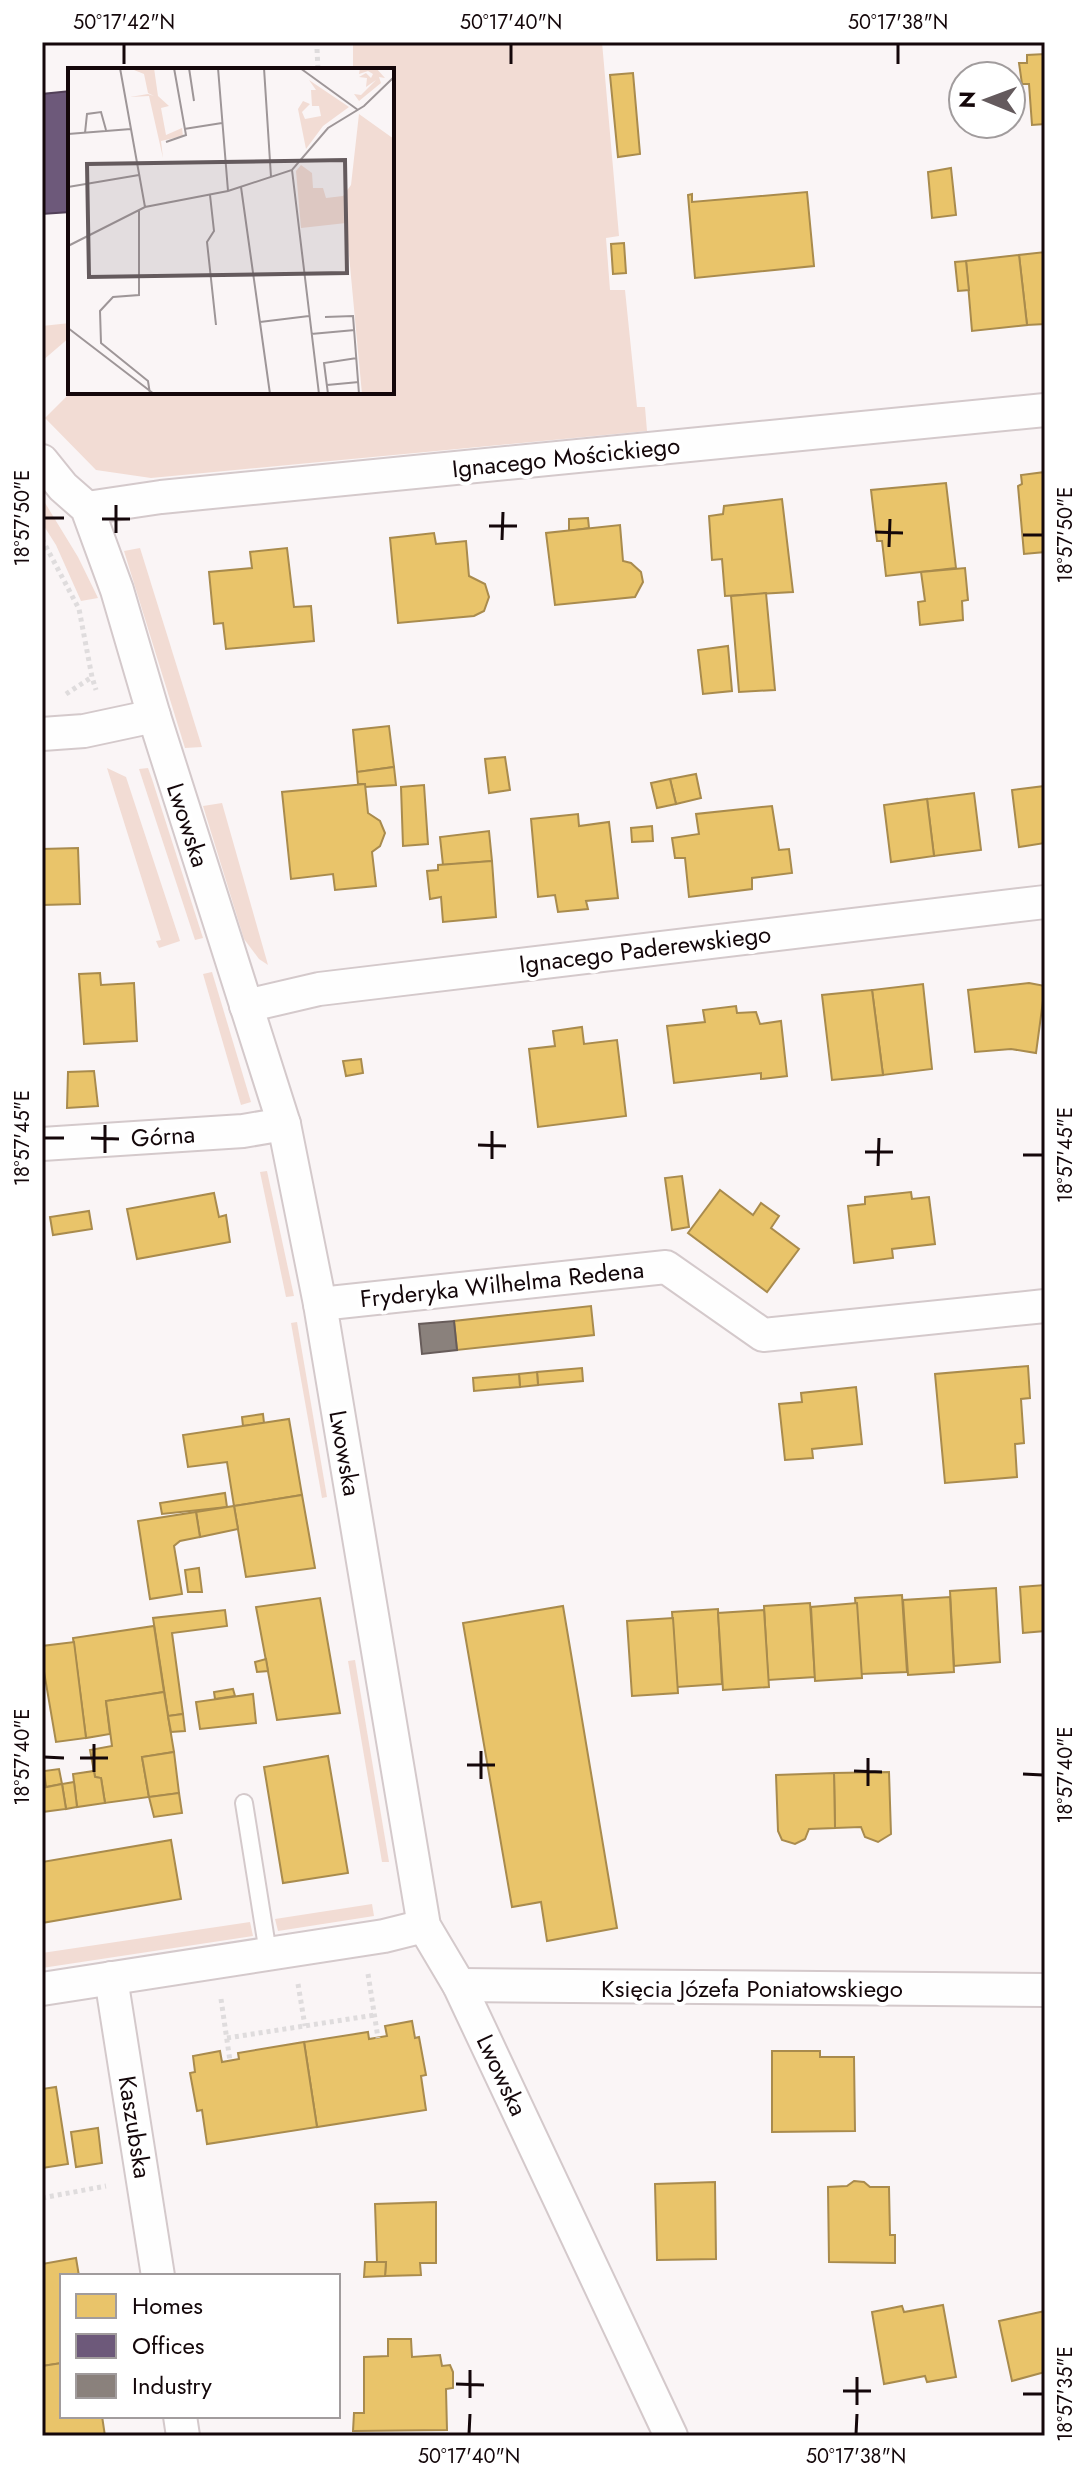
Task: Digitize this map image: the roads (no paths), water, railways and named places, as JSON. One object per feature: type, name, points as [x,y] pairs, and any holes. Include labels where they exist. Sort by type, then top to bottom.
[{"type":"street","name":"Ignacego Mościckiego","points":[[87,508],[161,497],[1045,410]]},
{"type":"street","name":"Lwowska","points":[[42,461],[63,487],[87,508],[117,590],[284,1124],[320,1304],[424,1926],[459,1985],[671,2436]]},
{"type":"street","points":[[42,734],[84,731],[154,716]]},
{"type":"street","name":"Ignacego Paderewskiego","points":[[246,1006],[334,987],[1045,902]]},
{"type":"street","name":"Górna","points":[[42,1144],[243,1131],[284,1124]]},
{"type":"street","name":"Fryderyka Wilhelma Redena","points":[[320,1304],[666,1267],[763,1335],[1045,1306]]},
{"type":"street","points":[[42,1989],[384,1936],[424,1926]]},
{"type":"street","name":"Kaszubska","points":[[111,1978],[158,2274]]},
{"type":"street","name":"Księcia Józefa Poniatowskiego","points":[[459,1985],[1045,1990]]},
{"type":"lane","points":[[244,1803],[268,1953]]}]
